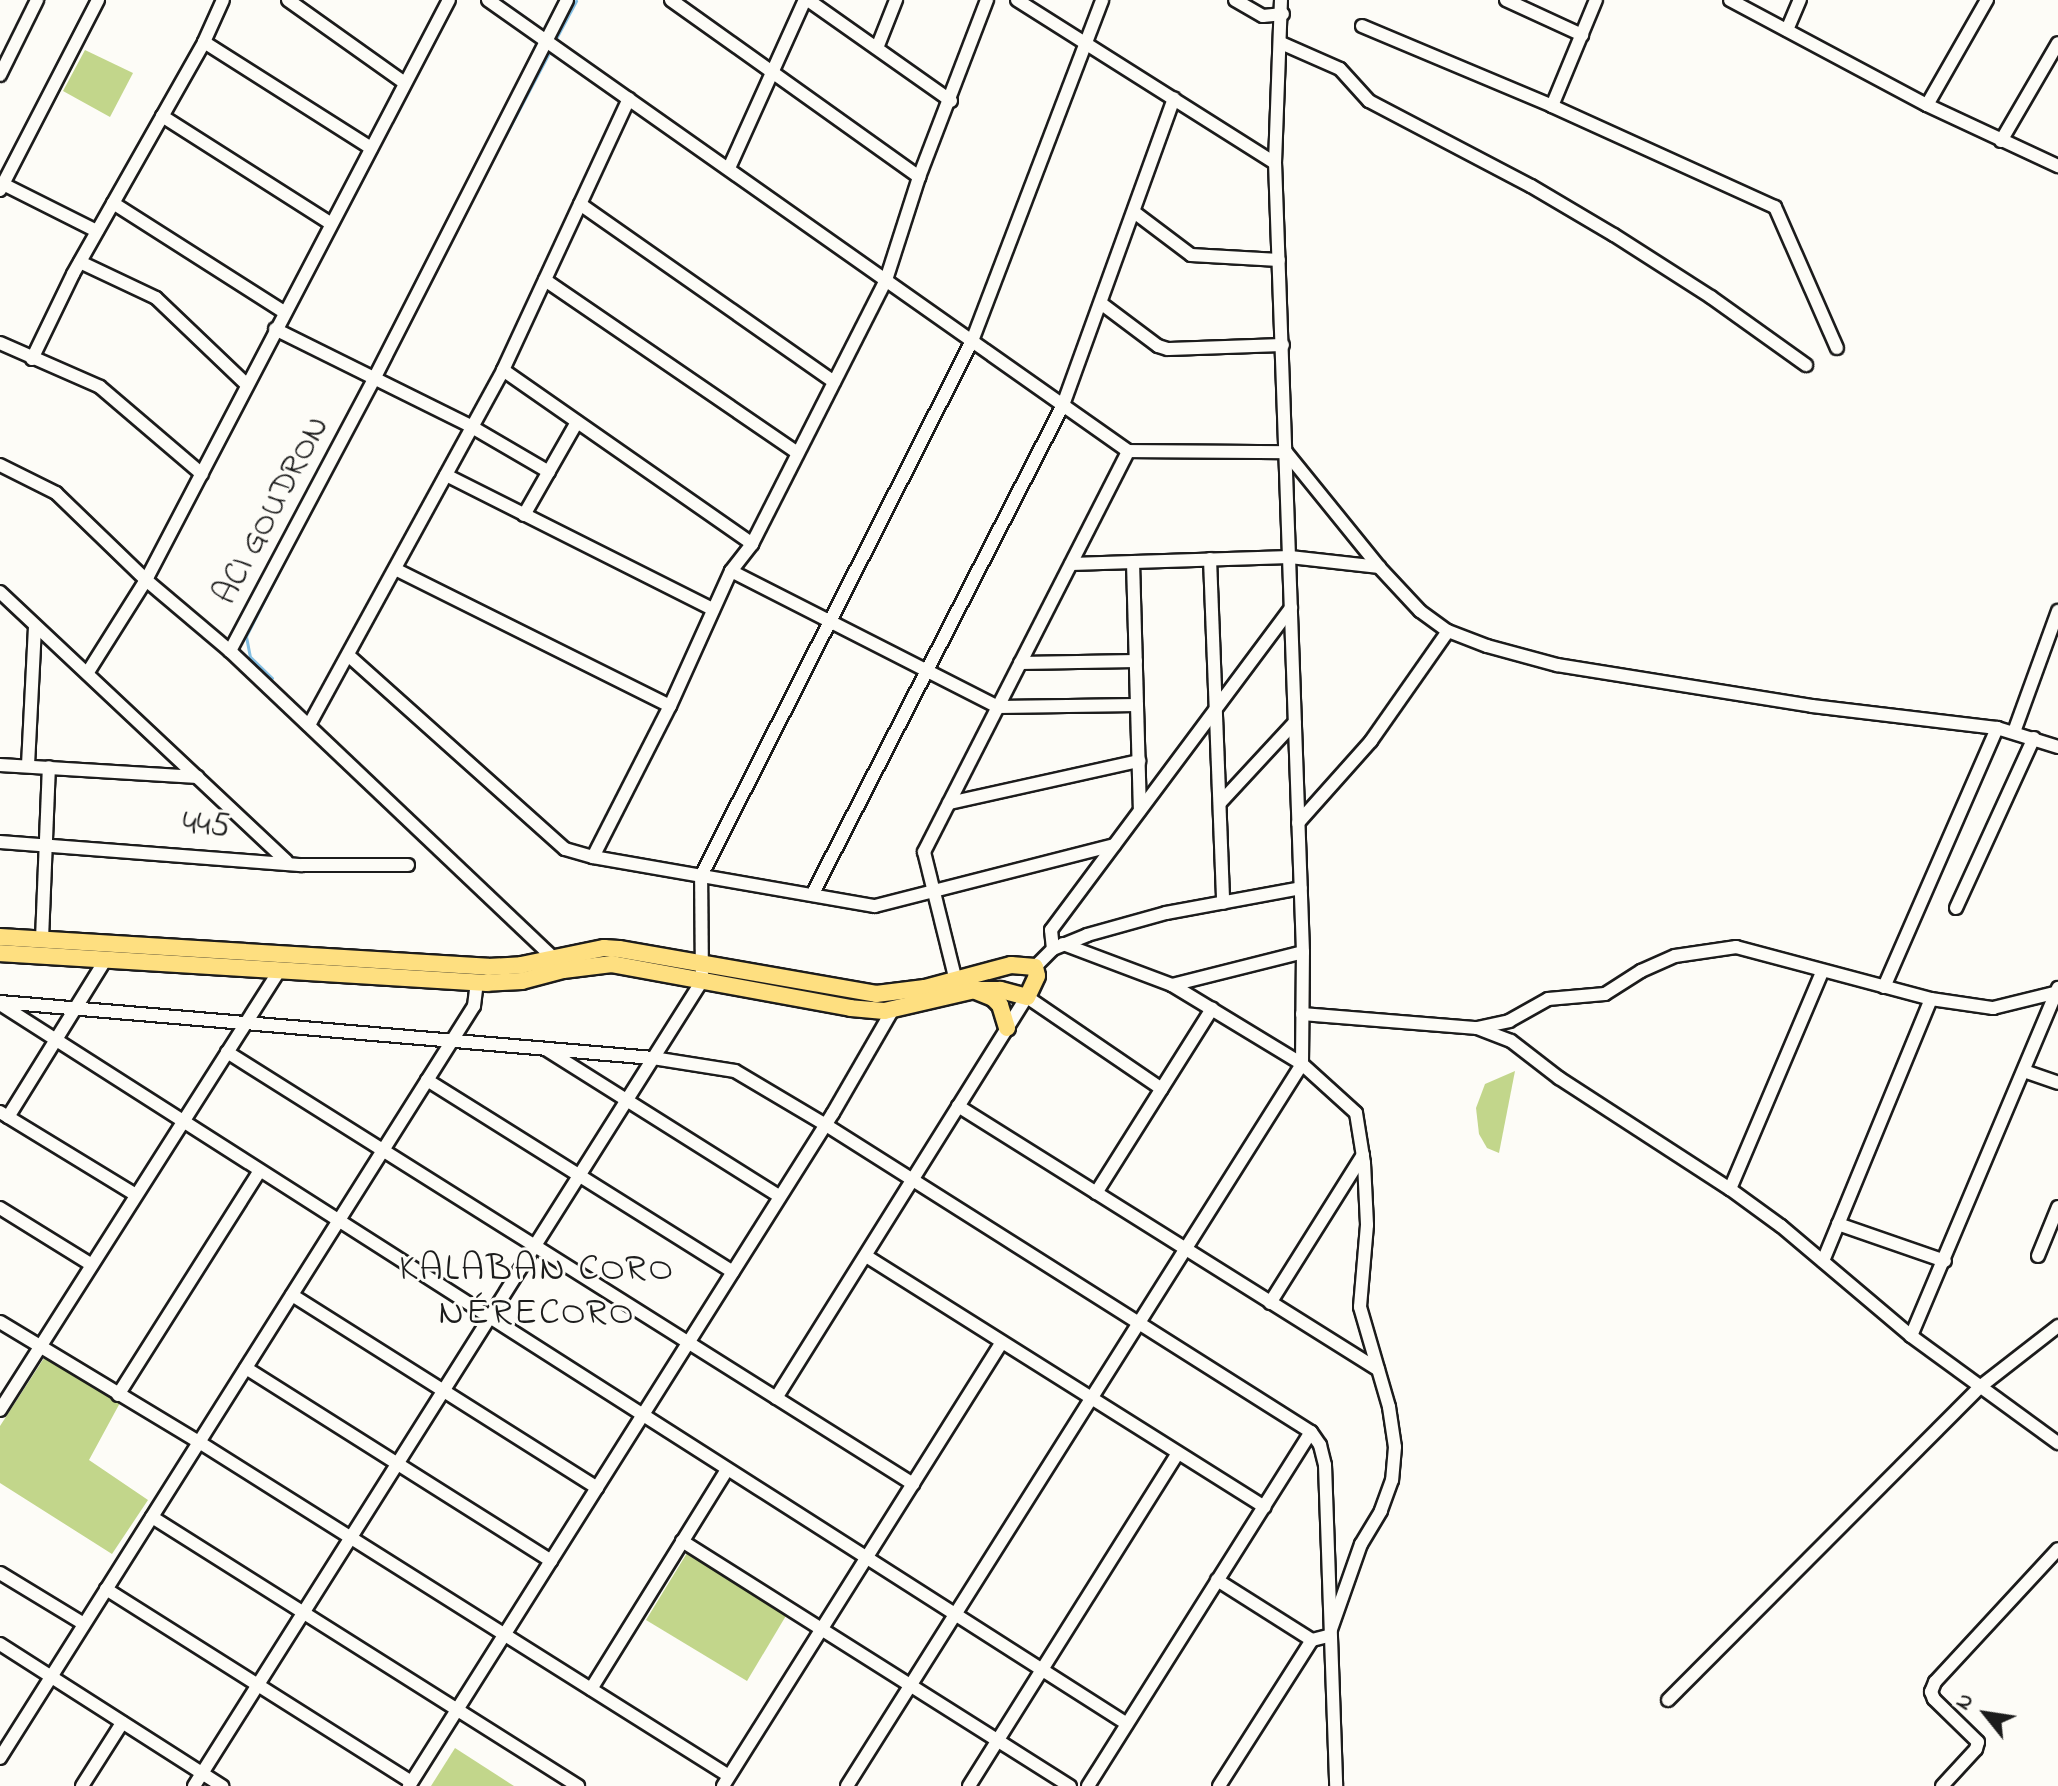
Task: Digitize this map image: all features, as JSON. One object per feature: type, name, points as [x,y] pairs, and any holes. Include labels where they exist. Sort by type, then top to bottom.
[{"type":"main road","points":[[0,937],[488,967],[559,962],[612,964],[851,1008],[893,1009],[975,990],[1000,990],[1027,997],[1037,976],[1035,967],[1011,965],[956,981],[876,994],[604,948],[559,962],[522,981],[477,982],[0,953]]},
{"type":"main road","points":[[975,990],[993,998],[1000,1005],[1007,1028]]},
{"type":"street","points":[[0,75],[37,0]]},
{"type":"street","points":[[97,231],[1,187],[98,0]]},
{"type":"street","points":[[32,359],[80,262],[204,42],[223,0]]},
{"type":"street","points":[[288,0],[405,83]]},
{"type":"street","points":[[88,672],[146,580],[449,0]]},
{"type":"street","points":[[488,0],[1128,451],[1286,452]]},
{"type":"street","name":"ACI GOUDRON","points":[[559,962],[230,651],[374,379],[567,0]]},
{"type":"street","points":[[671,0],[684,4],[772,73],[919,177]]},
{"type":"street","points":[[729,168],[807,0],[951,101]]},
{"type":"street","points":[[877,48],[896,0]]},
{"type":"street","points":[[593,857],[670,706],[731,571],[752,544],[886,280],[919,177],[951,101],[987,0]]},
{"type":"street","points":[[1017,0],[1275,163]]},
{"type":"street","points":[[194,1786],[702,981],[701,876],[972,341],[1102,0]]},
{"type":"street","points":[[1235,0],[1263,16],[1283,14]]},
{"type":"street","points":[[847,1786],[1302,1064],[1303,952],[1275,163],[1283,14],[1281,0]]},
{"type":"street","points":[[1506,0],[1582,35]]},
{"type":"street","points":[[1552,106],[1596,0]]},
{"type":"street","points":[[1730,0],[1927,105],[2058,166]]},
{"type":"street","points":[[1787,30],[1800,0]]},
{"type":"street","points":[[1927,105],[1987,0]]},
{"type":"street","points":[[1362,26],[1552,106],[1775,207],[1837,348]]},
{"type":"street","points":[[204,42],[371,148]]},
{"type":"street","points":[[1281,43],[1340,69],[1369,101],[1531,186],[1614,235],[1711,297],[1806,365]]},
{"type":"street","points":[[2001,141],[2058,43]]},
{"type":"street","points":[[309,725],[503,370],[629,99]]},
{"type":"street","points":[[812,895],[1063,405],[1174,99]]},
{"type":"street","points":[[162,116],[330,223]]},
{"type":"street","points":[[113,203],[284,312]]},
{"type":"street","points":[[580,204],[834,382]]},
{"type":"street","points":[[1134,212],[1191,255],[1279,260]]},
{"type":"street","points":[[80,262],[156,298],[246,384]]},
{"type":"street","points":[[545,280],[798,453]]},
{"type":"street","points":[[1102,304],[1158,346],[1168,349],[1283,345]]},
{"type":"street","points":[[275,329],[472,427],[549,472]]},
{"type":"street","points":[[0,343],[100,387],[202,474]]},
{"type":"street","points":[[503,370],[752,544]]},
{"type":"street","points":[[524,515],[577,422]]},
{"type":"street","points":[[956,981],[924,852],[1128,451]]},
{"type":"street","points":[[1286,452],[1379,567],[1420,611],[1448,631],[1487,646],[1557,665],[1812,706],[1997,728],[2058,747]]},
{"type":"street","points":[[0,465],[56,493],[146,580],[230,651]]},
{"type":"street","points":[[446,475],[713,609]]},
{"type":"street","points":[[1071,564],[1290,557],[1379,567]]},
{"type":"street","points":[[1210,559],[1218,706],[1223,903]]},
{"type":"street","points":[[1133,562],[1140,810]]},
{"type":"street","points":[[395,569],[670,706]]},
{"type":"street","points":[[731,571],[998,707],[1137,705]]},
{"type":"street","points":[[0,592],[286,861]]},
{"type":"street","points":[[1291,607],[1051,930],[1058,947],[1172,985],[1302,1064],[1356,1113],[1363,1155],[1367,1225],[1360,1307],[1378,1369],[1395,1447],[1392,1480],[1381,1511],[1361,1544],[1328,1636]]},
{"type":"street","points":[[2014,732],[2058,611]]},
{"type":"street","points":[[28,765],[35,626]]},
{"type":"street","points":[[1298,823],[1371,741],[1448,631]]},
{"type":"street","points":[[348,655],[565,849],[593,857],[875,906],[1114,845]]},
{"type":"street","points":[[1020,663],[1136,661]]},
{"type":"street","points":[[1220,803],[1295,722]]},
{"type":"street","points":[[1884,987],[1997,728]]},
{"type":"street","points":[[1956,908],[2034,738]]},
{"type":"street","points":[[949,803],[1139,761]]},
{"type":"street","points":[[0,765],[198,777]]},
{"type":"street","points":[[42,939],[49,767]]},
{"type":"street","name":"445","points":[[0,842],[286,861],[302,865],[408,865]]},
{"type":"street","points":[[1035,967],[1058,947],[1166,913],[1301,888]]},
{"type":"street","points":[[1477,1028],[1509,1021],[1548,999],[1605,994],[1641,971],[1675,956],[1719,948],[1736,947],[1931,999],[1993,1008],[2057,991]]},
{"type":"street","points":[[1172,985],[1303,952]]},
{"type":"street","points":[[106,959],[56,1043],[4,1115],[136,1195]]},
{"type":"street","points":[[0,1410],[279,971]]},
{"type":"street","points":[[1730,1189],[1822,972]]},
{"type":"street","points":[[0,1758],[474,1006],[477,982]]},
{"type":"street","points":[[1911,1336],[2057,991]]},
{"type":"street","points":[[776,1398],[1027,997],[1162,1089]]},
{"type":"street","points":[[1823,1261],[1931,999]]},
{"type":"street","points":[[0,1003],[653,1058],[735,1071],[826,1125],[1311,1432],[1324,1454],[1325,1465],[1328,1636],[1336,1786]]},
{"type":"street","points":[[0,1003],[56,1043],[1127,1724]]},
{"type":"street","points":[[106,1589],[410,1784],[826,1125],[893,1009]]},
{"type":"street","points":[[1096,1193],[1212,1009]]},
{"type":"street","points":[[1302,1014],[1477,1028],[1511,1041],[1559,1078],[1730,1189],[1823,1261],[1911,1336],[2058,1443]]},
{"type":"street","points":[[544,1048],[780,1197]]},
{"type":"street","points":[[227,1052],[913,1484]]},
{"type":"street","points":[[2024,1071],[2058,1083]]},
{"type":"street","points":[[427,1080],[733,1272]]},
{"type":"street","points":[[958,1106],[1378,1369]]},
{"type":"street","points":[[1270,1303],[1363,1155]]},
{"type":"street","points":[[118,1395],[259,1172]]},
{"type":"street","points":[[2038,1256],[2058,1207]]},
{"type":"street","points":[[0,1208],[92,1265]]},
{"type":"street","points":[[1838,1224],[1945,1261]]},
{"type":"street","points":[[866,1256],[1264,1507]]},
{"type":"street","points":[[292,1295],[597,1488]]},
{"type":"street","points":[[0,1322],[199,1442],[505,1634],[726,1781],[1002,1342]]},
{"type":"street","points":[[1668,1700],[1981,1386],[2055,1331]]},
{"type":"street","points":[[246,1368],[551,1561]]},
{"type":"street","points":[[1088,1786],[1311,1432]]},
{"type":"street","points":[[969,1786],[1178,1453]]},
{"type":"street","points":[[591,1689],[727,1470]]},
{"type":"street","points":[[152,1517],[578,1786]]},
{"type":"street","points":[[682,1541],[1070,1786]]},
{"type":"street","points":[[1942,1786],[1976,1749],[1978,1742],[1934,1699],[1931,1692],[1935,1682],[2058,1549]]},
{"type":"street","points":[[0,1573],[84,1624]]},
{"type":"street","points":[[1217,1580],[1312,1640]]},
{"type":"street","points":[[1219,1786],[1312,1640],[1328,1636]]},
{"type":"street","points":[[0,1644],[222,1786]]},
{"type":"street","points":[[82,1786],[122,1723]]},
{"type":"green space","points":[[85,50],[133,73],[110,117],[63,91]]},
{"type":"green space","points":[[1515,1071],[1499,1153],[1487,1148],[1479,1134],[1476,1108],[1485,1084]]},
{"type":"green space","points":[[46,1355],[121,1401],[89,1460],[148,1500],[112,1554],[0,1483],[0,1426]]},
{"type":"green space","points":[[687,1553],[787,1614],[747,1681],[646,1620]]},
{"type":"green space","points":[[455,1748],[514,1786],[431,1786]]},
{"type":"waterway","points":[[553,44],[576,1]]},
{"type":"waterway","points":[[505,136],[550,51]]},
{"type":"waterway","points":[[272,678],[250,657],[246,636],[295,540]]},
{"type":"district","name":"KALABAN CORO NÉRECORO","points":[[537,1293]]}]
